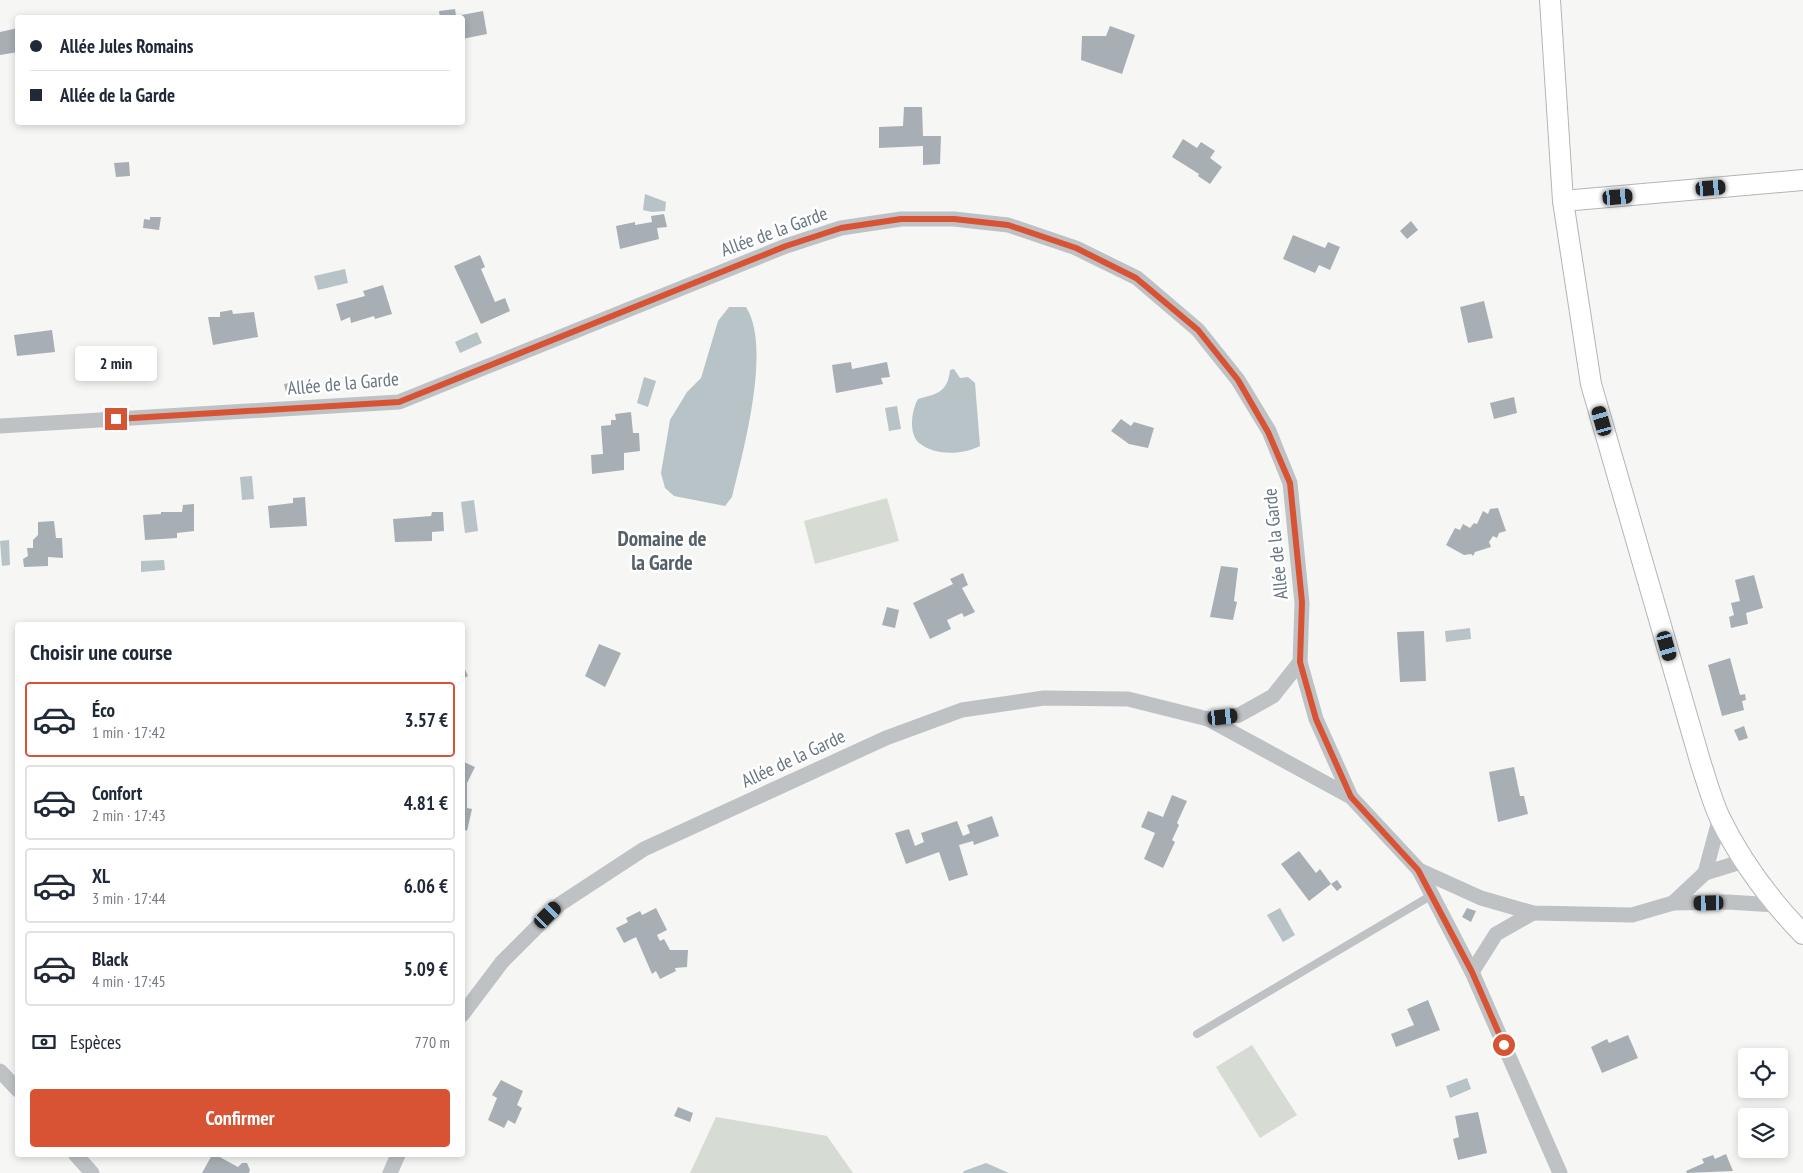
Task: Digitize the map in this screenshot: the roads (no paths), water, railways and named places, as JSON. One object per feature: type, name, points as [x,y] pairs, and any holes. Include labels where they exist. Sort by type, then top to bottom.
[{"type":"main road","points":[[1550,0],[1563,201],[1591,384],[1701,764],[1720,817],[1744,860],[1775,905],[1803,934]]},
{"type":"main road","points":[[1563,201],[1803,180]]},
{"type":"street","name":"Allée de la Garde","points":[[0,426],[399,402],[786,246],[841,228],[901,219],[954,219],[1008,225],[1076,248],[1136,278],[1198,330],[1238,380],[1268,432],[1290,483],[1302,602],[1300,662],[1316,719],[1351,797],[1418,870],[1481,898],[1533,914],[1632,915],[1672,904],[1728,902],[1775,905]]},
{"type":"street","name":"Allée de la Garde","points":[[1208,719],[1239,715],[1273,696],[1300,662]]},
{"type":"street","name":"Allée de la Garde","points":[[465,1011],[502,962],[560,904],[644,849],[886,738],[962,710],[1044,698],[1128,699],[1208,719],[1351,797]]},
{"type":"street","name":"Allée de la Garde","points":[[1704,873],[1720,817]]},
{"type":"street","name":"Allée de la Garde","points":[[1672,904],[1704,873],[1744,860]]},
{"type":"street","points":[[1418,870],[1472,972],[1560,1173]]},
{"type":"street","points":[[1472,972],[1496,934],[1533,914]]},
{"type":"street","points":[[0,1071],[15,1087]]},
{"type":"street","points":[[78,1157],[92,1173]]},
{"type":"street","points":[[390,1173],[397,1157]]},
{"type":"lane","points":[[1197,1034],[1432,896]]},
{"type":"district","name":"Domaine de la Garde","points":[[662,550]]}]
